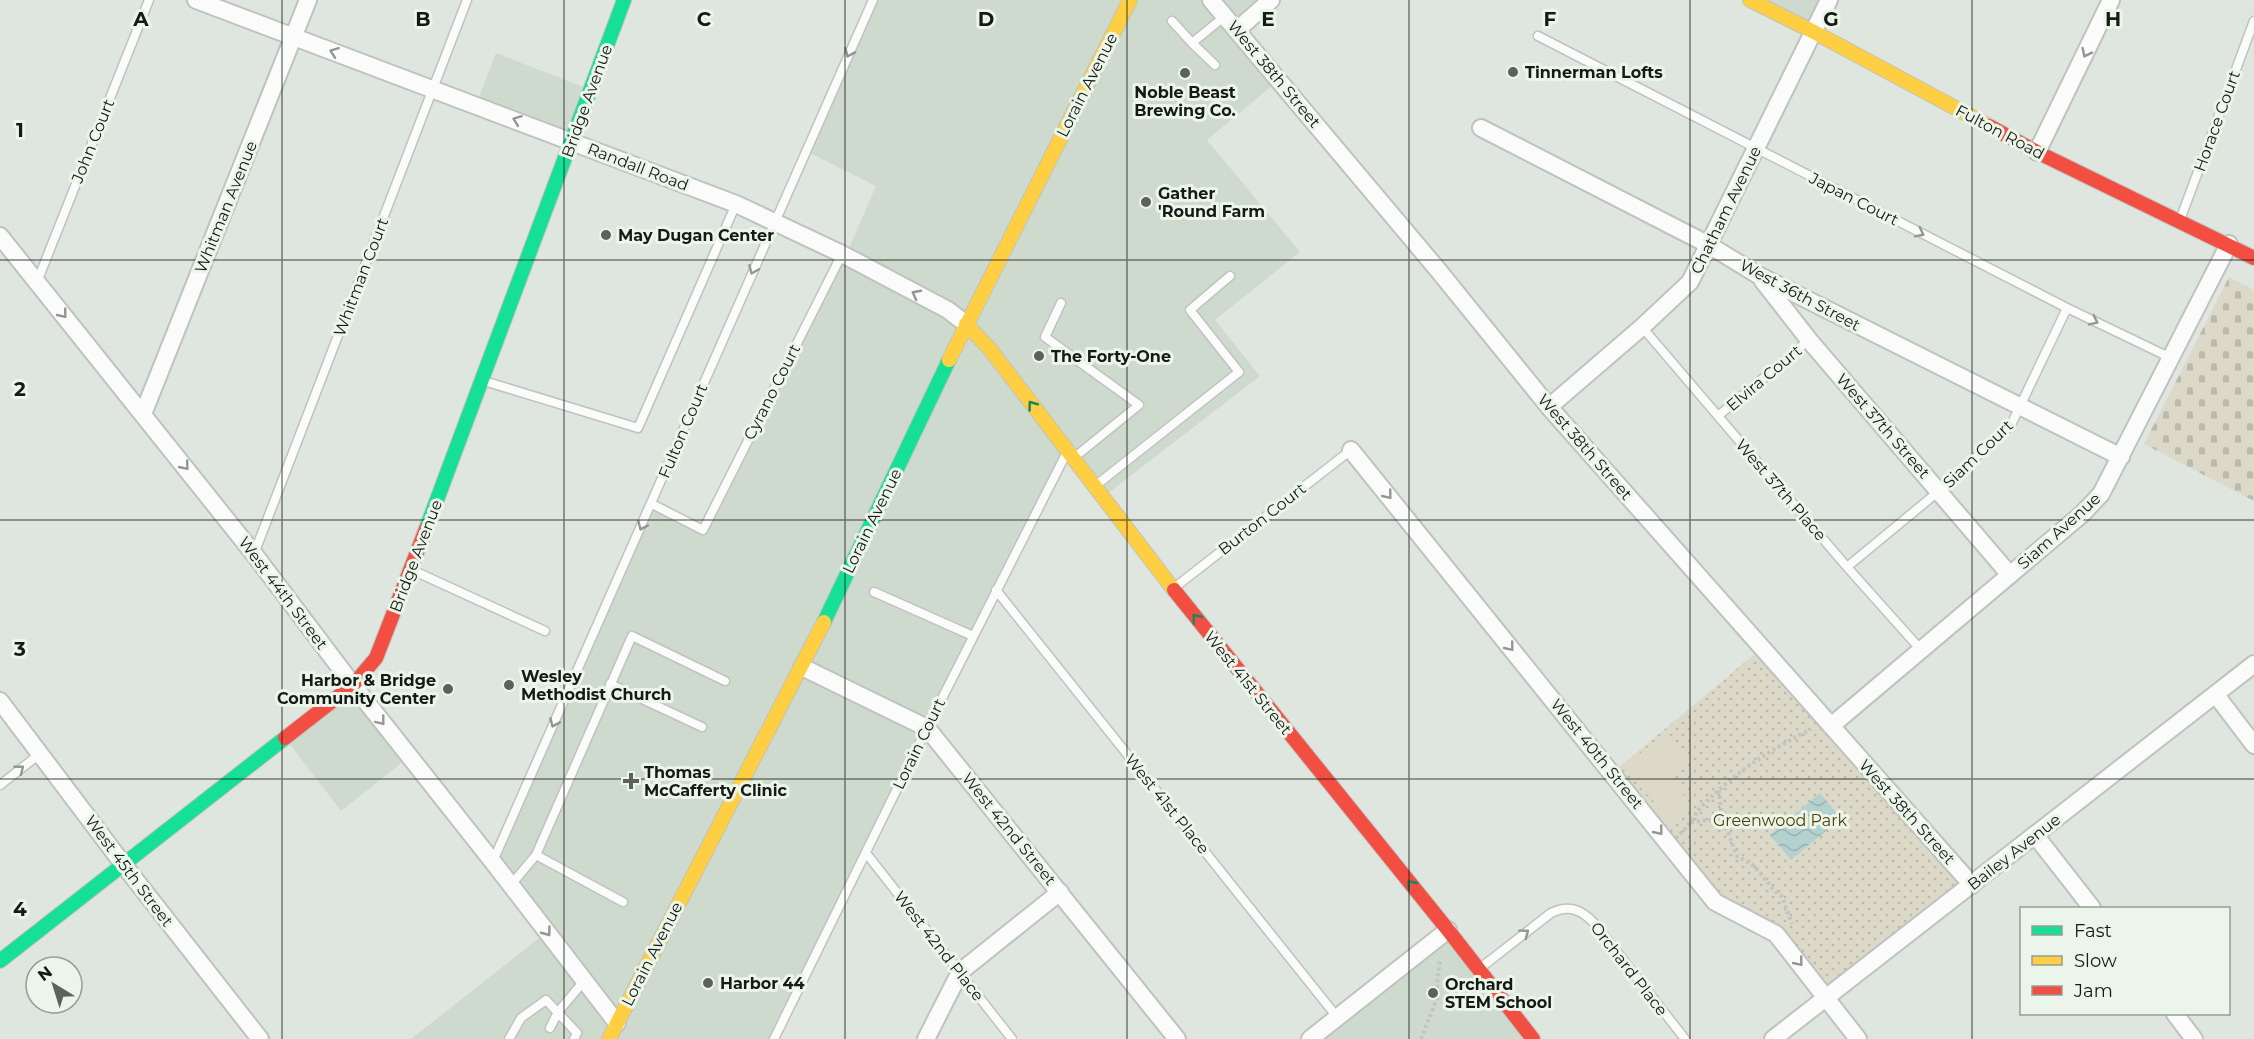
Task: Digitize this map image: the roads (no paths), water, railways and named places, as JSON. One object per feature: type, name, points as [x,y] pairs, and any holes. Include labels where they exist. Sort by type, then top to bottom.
[{"type":"street","name":"Randall Road","points":[[196,0],[736,204],[842,254],[948,310],[966,324]]},
{"type":"street","name":"Whitman Avenue","points":[[143,414],[308,0]]},
{"type":"street","name":"Bridge Avenue","points":[[0,961],[352,685],[376,658],[624,0]]},
{"type":"street","name":"Lorain Avenue","points":[[609,1039],[802,667],[966,324],[1130,0]]},
{"type":"street","name":"West 38th Street","points":[[1211,0],[1549,407],[1972,885]]},
{"type":"street","points":[[1238,30],[1271,0]]},
{"type":"street","name":"Fulton Road","points":[[1750,0],[2037,152],[2254,258]]},
{"type":"street","name":"Chatham Avenue","points":[[1549,407],[1642,327],[1690,282],[1829,0]]},
{"type":"street","points":[[2037,152],[2109,1]]},
{"type":"street","name":"West 36th Street","points":[[1481,128],[1708,245],[1758,275],[2121,457]]},
{"type":"street","name":"West 44th Street","points":[[0,236],[254,554],[352,685],[511,885],[628,1039]]},
{"type":"street","name":"Siam Avenue","points":[[1831,726],[2082,514],[2101,494],[2229,244]]},
{"type":"street","name":"West 37th Street","points":[[1758,275],[1809,340],[2010,575]]},
{"type":"street","name":"West 41st Street","points":[[966,324],[988,348],[1173,589],[1533,1039]]},
{"type":"street","name":"West 40th Street","points":[[1351,450],[1715,902],[1776,934],[1858,1039]]},
{"type":"street","name":"Bailey Avenue","points":[[1773,1039],[2254,664]]},
{"type":"street","name":"West 42nd Street","points":[[802,667],[927,728],[1176,1039]]},
{"type":"street","points":[[2216,695],[2254,745]]},
{"type":"street","name":"West 45th Street","points":[[0,701],[123,864],[260,1039]]},
{"type":"street","points":[[2035,835],[2090,907]]},
{"type":"street","points":[[927,1039],[960,972],[1060,892]]},
{"type":"street","points":[[1310,1039],[1448,930]]},
{"type":"street","points":[[2176,1015],[2194,1039]]},
{"type":"lane","name":"John Court","points":[[37,282],[149,0]]},
{"type":"lane","name":"Whitman Court","points":[[254,554],[467,0]]},
{"type":"lane","name":"Fulton Court","points":[[493,862],[873,0]]},
{"type":"lane","points":[[1192,43],[1225,16]]},
{"type":"lane","points":[[1172,21],[1215,65]]},
{"type":"lane","name":"Horace Court","points":[[2180,220],[2254,21]]},
{"type":"lane","name":"Japan Court","points":[[1538,36],[2067,308],[2172,359]]},
{"type":"lane","points":[[481,380],[638,428],[736,204]]},
{"type":"lane","name":"Cyrano Court","points":[[652,504],[703,530],[842,254]]},
{"type":"lane","points":[[1095,487],[1239,372],[1190,310],[1230,276]]},
{"type":"lane","points":[[1061,303],[1045,337],[1138,405],[1070,455]]},
{"type":"lane","name":"Siam Court","points":[[1847,567],[1939,491],[2011,425],[2067,308]]},
{"type":"lane","name":"West 37th Place","points":[[1642,327],[1847,567],[1922,651]]},
{"type":"lane","name":"Elvira Court","points":[[1718,416],[1809,340]]},
{"type":"lane","name":"Burton Court","points":[[1173,589],[1351,450]]},
{"type":"lane","name":"Lorain Court","points":[[774,1039],[996,590],[1070,455]]},
{"type":"lane","points":[[411,569],[544,631]]},
{"type":"lane","name":"West 41st Place","points":[[996,590],[1337,1017]]},
{"type":"lane","points":[[874,592],[973,636]]},
{"type":"lane","points":[[511,885],[536,855],[632,636],[725,681]]},
{"type":"lane","points":[[610,684],[702,727]]},
{"type":"lane","points":[[0,785],[40,753]]},
{"type":"lane","name":"West 42nd Place","points":[[866,853],[1012,1039]]},
{"type":"lane","points":[[536,855],[623,902]]},
{"type":"lane","name":"Orchard Place","points":[[1479,969],[1551,913],[1560,909],[1577,910],[1595,924],[1685,1039]]},
{"type":"lane","points":[[550,1028],[558,1012],[584,981]]},
{"type":"lane","points":[[509,1039],[521,1018],[546,1000],[577,1033],[574,1039]]},
{"type":"water","points":[[1820,793],[1841,818],[1791,860],[1770,835]]},
{"type":"place","name":"Tinnerman Lofts","points":[[1513,72]]},
{"type":"place","name":"Noble Beast Brewing Co.","points":[[1185,73]]},
{"type":"place","name":"Gather 'Round Farm","points":[[1146,202]]},
{"type":"place","name":"May Dugan Center","points":[[606,235]]},
{"type":"place","name":"The Forty-One","points":[[1039,356]]},
{"type":"place","name":"Wesley Methodist Church","points":[[509,685]]},
{"type":"place","name":"Harbor & Bridge Community Center","points":[[448,689]]},
{"type":"place","name":"Thomas McCafferty Clinic","points":[[631,781]]},
{"type":"place","name":"Harbor 44","points":[[708,983]]},
{"type":"place","name":"Orchard STEM School","points":[[1433,993]]},
{"type":"park label","name":"Greenwood Park","points":[[1780,820]]}]
